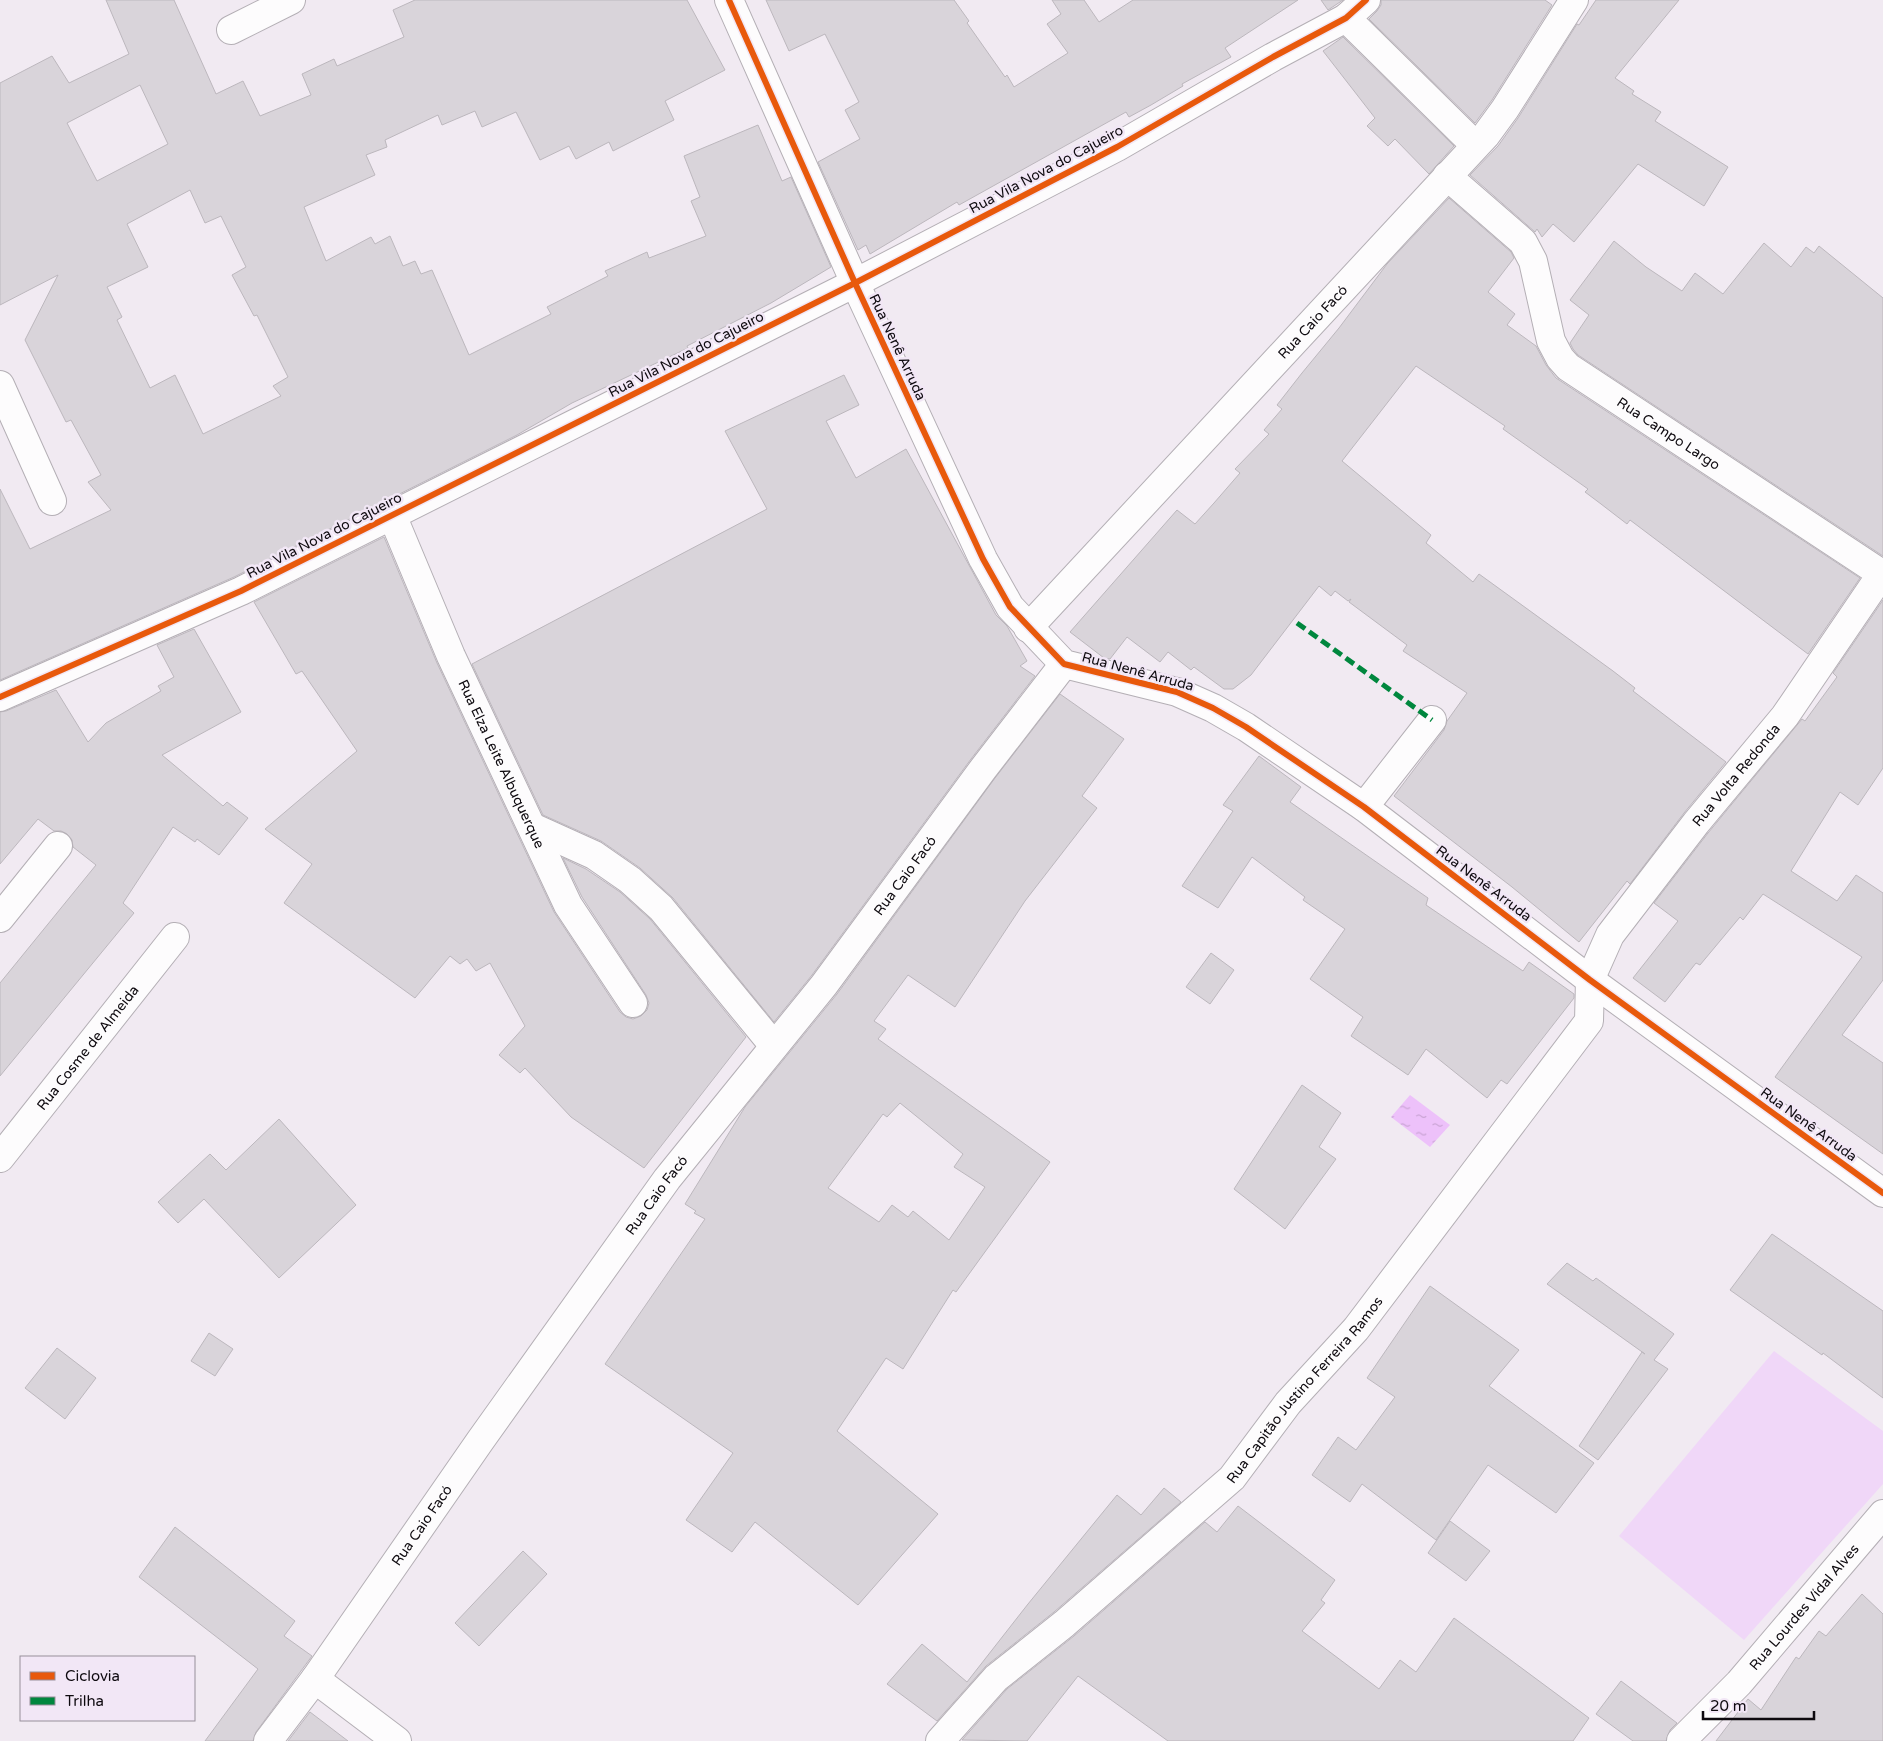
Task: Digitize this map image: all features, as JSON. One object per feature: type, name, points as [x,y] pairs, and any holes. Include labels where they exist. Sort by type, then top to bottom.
[{"type":"street","points":[[231,30],[291,0]]},
{"type":"street","name":"Rua Nenê Arruda","points":[[728,0],[855,283],[983,560],[1010,607],[1028,628],[1064,664],[1177,692],[1198,700],[1246,727],[1364,807],[1590,980],[1883,1193]]},
{"type":"street","name":"Rua Vila Nova do Cajueiro","points":[[0,697],[241,591],[855,283],[1117,147],[1273,57],[1346,18],[1366,0]]},
{"type":"street","name":"Rua Caio Facó","points":[[1028,628],[1486,135],[1505,109],[1574,0]]},
{"type":"street","points":[[1346,18],[1475,146]]},
{"type":"street","name":"Rua Campo Largo","points":[[1447,176],[1523,242],[1533,261],[1551,341],[1560,358],[1568,367],[1882,573]]},
{"type":"street","points":[[0,386],[52,501]]},
{"type":"street","name":"Rua Elza Leite Albuquerque","points":[[392,515],[451,656],[568,905],[633,1003]]},
{"type":"street","name":"Rua Volta Redonda","points":[[1590,980],[1610,935],[1696,823],[1785,716],[1882,573]]},
{"type":"street","name":"Rua Caio Facó","points":[[268,1741],[315,1679],[480,1441],[667,1179],[824,985],[983,769],[1064,664]]},
{"type":"street","points":[[1364,807],[1432,720]]},
{"type":"street","points":[[532,827],[594,855],[636,885],[661,908],[774,1046]]},
{"type":"street","points":[[0,918],[58,846]]},
{"type":"street","name":"Rua Cosme de Almeida","points":[[0,1158],[175,937]]},
{"type":"street","name":"Rua Capitão Justino Ferreira Ramos","points":[[940,1741],[996,1678],[1064,1624],[1232,1478],[1288,1403],[1356,1329],[1589,1021],[1590,980]]},
{"type":"street","name":"Rua Lourdes Vídal Alves","points":[[1681,1741],[1739,1683],[1878,1531]]},
{"type":"street","points":[[315,1679],[397,1741]]},
{"type":"shaded area","points":[[1774,1351],[1883,1431],[1883,1484],[1744,1640],[1619,1536]]},
{"type":"water","points":[[1410,1095],[1450,1125],[1430,1147],[1391,1117]]},
{"type":"building","points":[[106,0],[174,0],[216,94],[243,81],[260,116],[311,95],[302,74],[334,59],[337,66],[404,37],[393,10],[415,0],[687,0],[725,70],[665,101],[674,120],[613,151],[609,142],[576,159],[569,146],[540,160],[516,112],[482,127],[475,111],[442,125],[438,115],[385,140],[387,147],[366,155],[375,175],[304,207],[326,261],[371,237],[375,244],[390,236],[403,266],[415,261],[421,274],[432,270],[469,355],[551,314],[547,307],[608,276],[605,271],[647,252],[649,258],[706,236],[691,201],[700,197],[684,156],[758,125],[782,181],[791,177],[831,267],[771,303],[687,346],[688,348],[572,403],[517,435],[234,577],[0,680],[0,489],[30,549],[111,510],[88,482],[101,475],[71,420],[66,422],[25,340],[58,275],[0,305],[0,83],[52,56],[69,83],[129,54]],"holes":[[[140,85],[168,144],[97,181],[67,123]],[[190,190],[205,223],[221,216],[246,267],[232,275],[254,316],[257,315],[288,377],[273,386],[281,396],[203,434],[175,375],[150,388],[117,320],[122,317],[107,287],[148,267],[127,224]]]},
{"type":"building","points":[[766,0],[954,0],[969,21],[967,23],[1014,87],[1068,53],[1047,24],[1061,14],[1052,0],[1084,0],[1099,22],[1133,0],[1298,0],[1225,48],[1231,57],[1182,84],[1183,86],[1151,105],[1129,117],[1126,112],[959,205],[957,202],[870,254],[866,245],[858,250],[818,162],[860,139],[845,110],[859,102],[825,34],[789,51]]},
{"type":"building","points":[[1321,0],[1343,0],[1328,10]]},
{"type":"building","points":[[1381,0],[1545,0],[1552,5],[1492,100],[1475,123],[1369,19],[1381,5]]},
{"type":"building","points":[[1596,0],[1679,0],[1615,78],[1634,91],[1632,94],[1661,112],[1655,121],[1728,167],[1704,206],[1638,164],[1574,242],[1553,224],[1542,237],[1537,229],[1535,232],[1470,175],[1498,146],[1518,118],[1577,24],[1579,25]]},
{"type":"building","points":[[1343,37],[1454,146],[1429,174],[1395,139],[1388,146],[1367,126],[1375,118],[1323,51]]},
{"type":"building","points":[[1449,198],[1511,252],[1514,258],[1488,292],[1515,314],[1507,325],[1536,346],[1546,365],[1556,378],[1860,578],[1808,654],[1630,520],[1627,524],[1585,492],[1588,489],[1503,429],[1505,426],[1416,366],[1342,461],[1431,535],[1426,543],[1473,582],[1479,574],[1613,671],[1635,688],[1633,691],[1726,762],[1630,884],[1627,881],[1579,942],[1512,887],[1394,796],[1444,730],[1447,721],[1467,693],[1403,651],[1407,645],[1349,602],[1351,599],[1348,601],[1335,591],[1331,596],[1319,586],[1251,675],[1233,689],[1224,689],[1194,667],[1191,670],[1168,652],[1160,662],[1127,637],[1110,659],[1104,658],[1070,632],[1177,510],[1195,524],[1214,503],[1240,473],[1235,469],[1269,434],[1264,430],[1282,409],[1277,405],[1339,328],[1387,264]]},
{"type":"building","points":[[1614,241],[1646,267],[1682,291],[1695,273],[1723,294],[1764,243],[1791,267],[1806,247],[1814,253],[1819,246],[1883,298],[1883,556],[1578,355],[1570,343],[1589,315],[1570,300]]},
{"type":"building","points":[[844,375],[859,405],[826,421],[856,478],[906,449],[996,615],[1007,626],[1027,661],[1020,666],[1035,676],[971,759],[812,975],[774,1022],[673,898],[640,868],[601,841],[543,815],[472,664],[767,509],[725,431]]},
{"type":"building","points":[[384,537],[437,663],[554,912],[620,1012],[626,1017],[633,1019],[641,1016],[647,1010],[649,1003],[646,995],[582,897],[563,858],[586,869],[620,892],[650,919],[746,1037],[644,1168],[571,1117],[525,1068],[520,1073],[499,1055],[525,1026],[490,963],[476,971],[467,959],[460,964],[450,956],[415,998],[284,903],[312,864],[265,829],[357,751],[302,671],[296,674],[254,602]]},
{"type":"building","points":[[1883,600],[1883,768],[1858,805],[1840,792],[1791,871],[1837,901],[1856,875],[1883,893],[1883,980],[1842,1035],[1883,1063],[1883,1154],[1775,1077],[1862,957],[1763,894],[1743,920],[1740,917],[1700,965],[1696,963],[1665,1002],[1633,978],[1678,921],[1654,903],[1708,833],[1802,719],[1805,721],[1837,677],[1833,673]]},
{"type":"building","points":[[194,629],[241,712],[162,755],[223,806],[227,802],[248,818],[219,855],[197,839],[195,842],[173,827],[123,903],[134,913],[0,1076],[0,983],[96,865],[73,847],[72,840],[67,834],[61,831],[54,831],[38,819],[0,864],[0,712],[56,690],[88,742],[106,723],[161,691],[158,686],[174,677],[157,645]]},
{"type":"building","points":[[1060,694],[1124,739],[1082,796],[1097,808],[1025,901],[955,1007],[908,975],[874,1021],[886,1029],[878,1039],[1050,1162],[956,1292],[953,1290],[903,1369],[886,1358],[837,1431],[938,1514],[858,1605],[755,1522],[732,1552],[686,1520],[733,1453],[605,1364],[705,1219],[694,1213],[696,1211],[685,1204],[745,1107],[837,994],[995,778]],"holes":[[[900,1103],[963,1154],[954,1167],[985,1187],[949,1240],[913,1211],[908,1217],[892,1205],[879,1222],[828,1188],[883,1114],[887,1117]]]},
{"type":"building","points":[[1259,756],[1301,787],[1290,802],[1428,898],[1426,905],[1523,971],[1529,962],[1574,994],[1574,998],[1507,1084],[1501,1080],[1487,1098],[1426,1049],[1408,1075],[1351,1036],[1363,1017],[1310,979],[1345,929],[1303,900],[1305,897],[1252,857],[1218,908],[1182,886],[1233,811],[1223,805]]},
{"type":"building","points":[[1211,953],[1234,970],[1210,1004],[1186,987]]},
{"type":"building","points":[[1302,1085],[1341,1113],[1319,1147],[1336,1159],[1285,1229],[1234,1189]]},
{"type":"building","points":[[279,1119],[356,1205],[279,1278],[204,1199],[178,1223],[158,1202],[210,1154],[226,1170]]},
{"type":"building","points":[[1772,1234],[1883,1311],[1883,1398],[1823,1353],[1822,1355],[1730,1290]]},
{"type":"building","points":[[1567,1263],[1593,1281],[1596,1278],[1674,1334],[1654,1360],[1668,1369],[1598,1460],[1579,1446],[1642,1352],[1645,1354],[1547,1284]]},
{"type":"building","points":[[1430,1286],[1519,1350],[1489,1386],[1594,1463],[1556,1513],[1488,1465],[1436,1540],[1362,1484],[1350,1502],[1312,1475],[1338,1437],[1356,1450],[1395,1397],[1367,1378]]},
{"type":"building","points":[[209,1333],[233,1349],[215,1376],[191,1361]]},
{"type":"building","points":[[57,1348],[96,1378],[65,1419],[25,1388]]},
{"type":"building","points":[[1164,1488],[1181,1502],[1054,1612],[986,1666],[937,1721],[887,1684],[922,1644],[967,1682],[1117,1495],[1141,1515]]},
{"type":"building","points":[[1238,1506],[1335,1580],[1321,1600],[1325,1603],[1302,1631],[1379,1689],[1400,1660],[1416,1672],[1454,1618],[1589,1718],[1573,1741],[1168,1741],[1078,1676],[1027,1741],[962,1740],[1007,1689],[1074,1636],[1205,1522],[1217,1532]]},
{"type":"building","points":[[1450,1521],[1490,1551],[1466,1581],[1428,1553]]},
{"type":"building","points":[[175,1527],[295,1621],[284,1636],[312,1656],[256,1732],[253,1741],[205,1741],[258,1669],[139,1577]]},
{"type":"building","points":[[523,1551],[547,1574],[479,1646],[455,1623]]},
{"type":"building","points":[[1862,1594],[1883,1614],[1883,1741],[1716,1741],[1748,1699],[1761,1710],[1796,1657],[1799,1659],[1819,1631],[1826,1636]]},
{"type":"building","points":[[1621,1681],[1677,1723],[1670,1730],[1666,1741],[1633,1741],[1596,1714]]},
{"type":"building","points":[[310,1712],[348,1741],[288,1741]]},
{"type":"marked path","points":[[1297,623],[1432,720]]},
{"type":"cycle path","points":[[729,0],[855,283],[983,559],[1010,607],[1064,664],[1177,692],[1213,708],[1246,727],[1364,807],[1590,980],[1883,1193]]},
{"type":"cycle path","points":[[0,697],[241,591],[855,283],[1117,147],[1273,57],[1346,18],[1366,0]]}]
